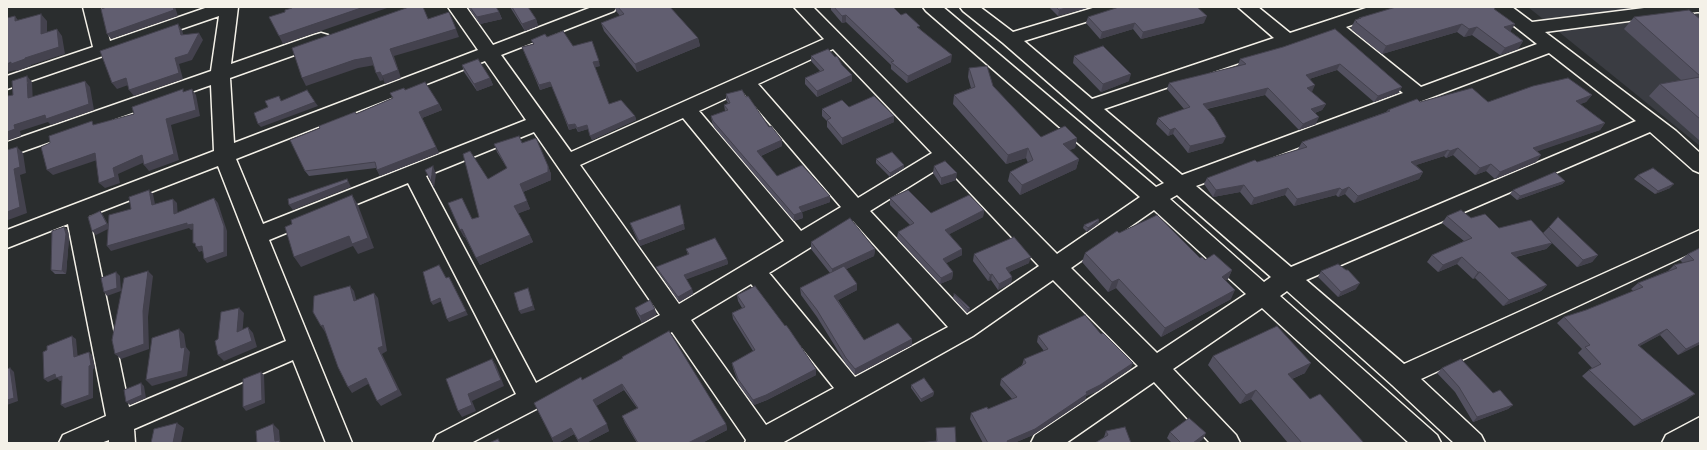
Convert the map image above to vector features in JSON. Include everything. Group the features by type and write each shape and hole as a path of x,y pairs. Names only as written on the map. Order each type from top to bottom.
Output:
{"street":[{"path":"92,7 103,50"},
{"path":"7,83 228,7 220,74 224,155 339,443"},
{"path":"458,7 761,442 965,328 1177,184 1552,45"},
{"path":"7,239 608,7"},
{"path":"803,7 1055,267 1155,367 1227,443"},
{"path":"932,7 1155,198 1428,443"},
{"path":"969,7 1010,39 1288,278 1401,377 1472,443"},
{"path":"1010,39 1115,7"},
{"path":"1247,7 1287,40"},
{"path":"1088,107 1388,7"},
{"path":"1501,7 1669,136 1700,165"},
{"path":"1529,28 1697,7"},
{"path":"1333,25 1418,95"},
{"path":"7,150 336,34"},
{"path":"566,164 836,41"},
{"path":"745,82 855,209 965,328"},
{"path":"686,109 798,243"},
{"path":"256,236 538,123"},
{"path":"1044,443 1288,278 1651,123"},
{"path":"446,443 531,399 675,318 947,154"},
{"path":"413,172 531,399"},
{"path":"77,212 121,433"},
{"path":"1401,377 1700,239"},
{"path":"754,271 851,391"},
{"path":"72,443 121,433 300,346"},
{"path":"1675,443 1700,429"}],"shaded area":[{"path":"1528,7 1700,7 1700,146"}],"building":[{"path":"107,7 173,7 174,10 107,34 101,9"},
{"path":"291,7 364,7 279,36 269,17 285,12 285,10 292,8"},
{"path":"409,7 423,7 428,19 449,12 456,29 390,49 398,70 382,76 380,72 376,73 371,57 354,60 302,78 292,48"},
{"path":"470,7 496,7 499,12 477,17"},
{"path":"512,7 528,7 536,19 522,24"},
{"path":"618,7 670,7 698,38 635,64 601,23 624,14"},
{"path":"834,7 893,7 901,15 906,13 920,26 917,27 952,55 908,76 891,62 894,61 846,15 842,16"},
{"path":"1056,7 1069,7 1059,10"},
{"path":"1119,7 1197,7 1207,16 1143,32 1135,23 1102,32 1088,17"},
{"path":"1396,7 1493,7 1515,24 1504,27 1523,41 1505,48 1477,27 1469,29 1462,24 1386,46 1355,20"},
{"path":"1689,10 1700,19 1700,76 1634,17"},
{"path":"41,14 41,34 57,29 59,47 11,64 11,62 7,64 7,18 15,16 15,21"},
{"path":"178,24 181,35 199,33 188,54 175,58 179,73 129,90 126,78 112,83 100,51"},
{"path":"1335,29 1402,87 1378,96 1340,64 1306,75 1315,85 1307,88 1326,104 1311,109 1319,117 1303,124 1268,88 1203,104 1214,117 1226,137 1190,146 1175,128 1170,130 1158,118 1190,107 1169,83 1246,64 1240,59 1283,47"},
{"path":"563,31 573,46 592,41 599,61 593,62 609,104 621,100 635,116 590,136 587,125 577,128 575,124 568,125 550,82 539,85 522,47 534,44 531,40 545,34 547,37"},
{"path":"1103,46 1131,74 1103,84 1074,56"},
{"path":"828,49 835,57 837,56 842,65 852,75 817,91 805,78 824,70 811,56"},
{"path":"478,59 490,78 474,84 462,65"},
{"path":"987,66 993,86 1041,137 1065,126 1077,138 1063,144 1079,159 1022,185 1010,172 1033,160 1028,148 1008,155 954,95 975,87 969,68"},
{"path":"27,76 28,98 85,81 89,104 46,119 45,115 14,125 15,129 7,132 7,96 13,95 12,81"},
{"path":"1700,77 1700,119 1660,84"},
{"path":"1568,78 1592,95 1576,101 1605,123 1533,148 1541,155 1500,172 1491,164 1480,168 1458,148 1411,162 1423,172 1358,196 1349,187 1342,190 1340,188 1297,199 1288,188 1254,198 1244,185 1216,190 1207,178 1255,160 1257,162 1307,147 1302,142 1390,111 1388,110 1417,99 1420,102 1472,88 1488,102 1533,86"},
{"path":"425,82 439,104 419,112 436,147 377,170 375,162 305,171 290,140 320,128 319,126 355,112 356,114 393,98 390,93 404,88 405,90"},
{"path":"183,89 183,92 192,89 196,110 166,119 174,154 144,165 142,155 113,168 115,177 99,183 95,153 47,170 41,147 50,143 49,136 92,121 93,125 134,114 132,107"},
{"path":"307,90 315,102 258,124 254,113 268,107 265,101 279,96 281,101"},
{"path":"742,90 746,97 748,96 769,127 771,126 782,140 757,151 777,176 802,165 830,196 799,207 802,212 794,215 713,121 711,116 728,110 724,105 730,103 726,94"},
{"path":"874,96 894,116 842,138 827,120 831,118 822,109 842,100 849,107"},
{"path":"519,136 522,143 536,138 548,166 548,172 520,184 527,201 514,206 530,235 476,258 462,229 460,230 448,203 462,198 472,219 479,217 463,154 470,151 488,179 507,168 494,144"},
{"path":"17,147 20,167 14,169 20,207 7,212 7,150"},
{"path":"892,152 904,165 890,173 876,159"},
{"path":"945,161 957,173 941,178 934,166"},
{"path":"433,166 431,181 425,170"},
{"path":"1653,168 1674,184 1658,191 1638,175"},
{"path":"1555,172 1565,181 1520,196 1513,190"},
{"path":"347,179 348,182 289,205 288,199"},
{"path":"149,190 152,205 173,199 174,214 214,198 224,226 224,252 204,259 202,246 196,247 195,243 193,243 193,224 187,225 187,223 107,246 109,215 131,209 129,197"},
{"path":"908,190 931,213 969,195 984,210 945,230 962,249 943,259 953,272 941,278 898,232 914,223 890,198"},
{"path":"352,195 368,238 352,244 349,236 294,257 285,227 292,224 291,220"},
{"path":"680,205 684,224 639,241 630,223"},
{"path":"1461,210 1471,218 1485,214 1499,228 1531,220 1552,243 1511,253 1547,285 1509,300 1462,257 1443,265 1432,255 1472,238 1447,216"},
{"path":"100,211 107,224 92,231 88,217"},
{"path":"1157,215 1200,258 1202,257 1205,260 1214,254 1232,270 1222,277 1235,290 1165,328 1119,279 1112,282 1085,253 1117,231 1119,233"},
{"path":"1558,217 1598,255 1583,260 1549,227"},
{"path":"850,218 875,249 832,269 811,242"},
{"path":"1098,219 1099,220 1088,228 1084,225"},
{"path":"64,227 66,234 62,271 51,270 52,231"},
{"path":"1014,237 1031,257 1006,268 1012,277 999,284 974,254"},
{"path":"715,238 727,259 684,275 692,289 678,297 656,267 689,254 686,249"},
{"path":"1700,248 1700,342 1686,349 1667,329 1638,345 1695,394 1642,420 1589,370 1601,364 1585,347 1590,345 1564,317 1586,310 1643,287 1638,283 1677,268 1674,265 1694,260 1688,254"},
{"path":"1338,264 1348,270 1360,283 1341,292 1321,271"},
{"path":"439,265 446,278 449,277 466,311 447,319 440,298 431,302 423,272"},
{"path":"844,266 857,284 834,296 864,340 898,323 912,339 855,369 846,358 817,310 800,288"},
{"path":"148,271 143,311 144,344 115,354 112,340 124,278"},
{"path":"116,272 117,288 104,292 101,278"},
{"path":"350,286 354,301 374,293 383,346 378,348 398,390 377,401 366,378 348,387 338,367 323,325 321,326 313,312 314,296"},
{"path":"755,286 785,326 786,325 789,329 816,369 766,395 753,400 738,379 732,363 755,350 732,313 745,307 737,295"},
{"path":"528,288 533,306 519,311 514,293"},
{"path":"955,294 970,308 968,309"},
{"path":"650,300 655,309 640,316 635,308"},
{"path":"239,308 237,332 248,327 252,341 218,355 215,341 218,339 221,312"},
{"path":"1085,315 1101,334 1103,333 1133,363 1100,385 1086,392 1087,394 1035,429 1007,441 1008,443 988,443 971,413 987,407 988,409 1017,397 1001,379 1026,363 1024,359 1048,349 1038,336"},
{"path":"1277,326 1311,363 1288,374 1310,399 1320,394 1364,443 1302,443 1256,390 1246,395 1213,356"},
{"path":"179,329 181,348 185,347 182,371 146,380 152,338"},
{"path":"669,331 726,424 688,443 638,443 622,416 638,408 622,384 593,400 607,424 578,440 571,428 552,438 534,403 581,377 582,380"},
{"path":"72,336 74,357 89,352 91,365 89,366 89,395 61,405 62,376 56,378 55,374 44,379 43,352 47,350 47,346"},
{"path":"492,359 501,380 468,394 472,405 458,411 446,379"},
{"path":"1461,359 1493,393 1500,390 1513,405 1477,417 1459,387 1442,368"},
{"path":"10,368 14,398 7,400 7,369"},
{"path":"261,372 262,400 243,407 243,379"},
{"path":"924,378 934,392 921,399 911,385"},
{"path":"141,383 142,395 126,402 124,390"},
{"path":"1189,418 1206,433 1193,443 1181,443 1170,432"},
{"path":"177,423 173,443 151,443 154,429"},
{"path":"273,424 275,441 279,440 280,443 257,443 256,431"},
{"path":"955,427 956,443 919,443 937,441 936,428"},
{"path":"1125,427 1131,443 1095,443 1108,435 1106,431"},
{"path":"498,439 500,443 489,443"}]}
